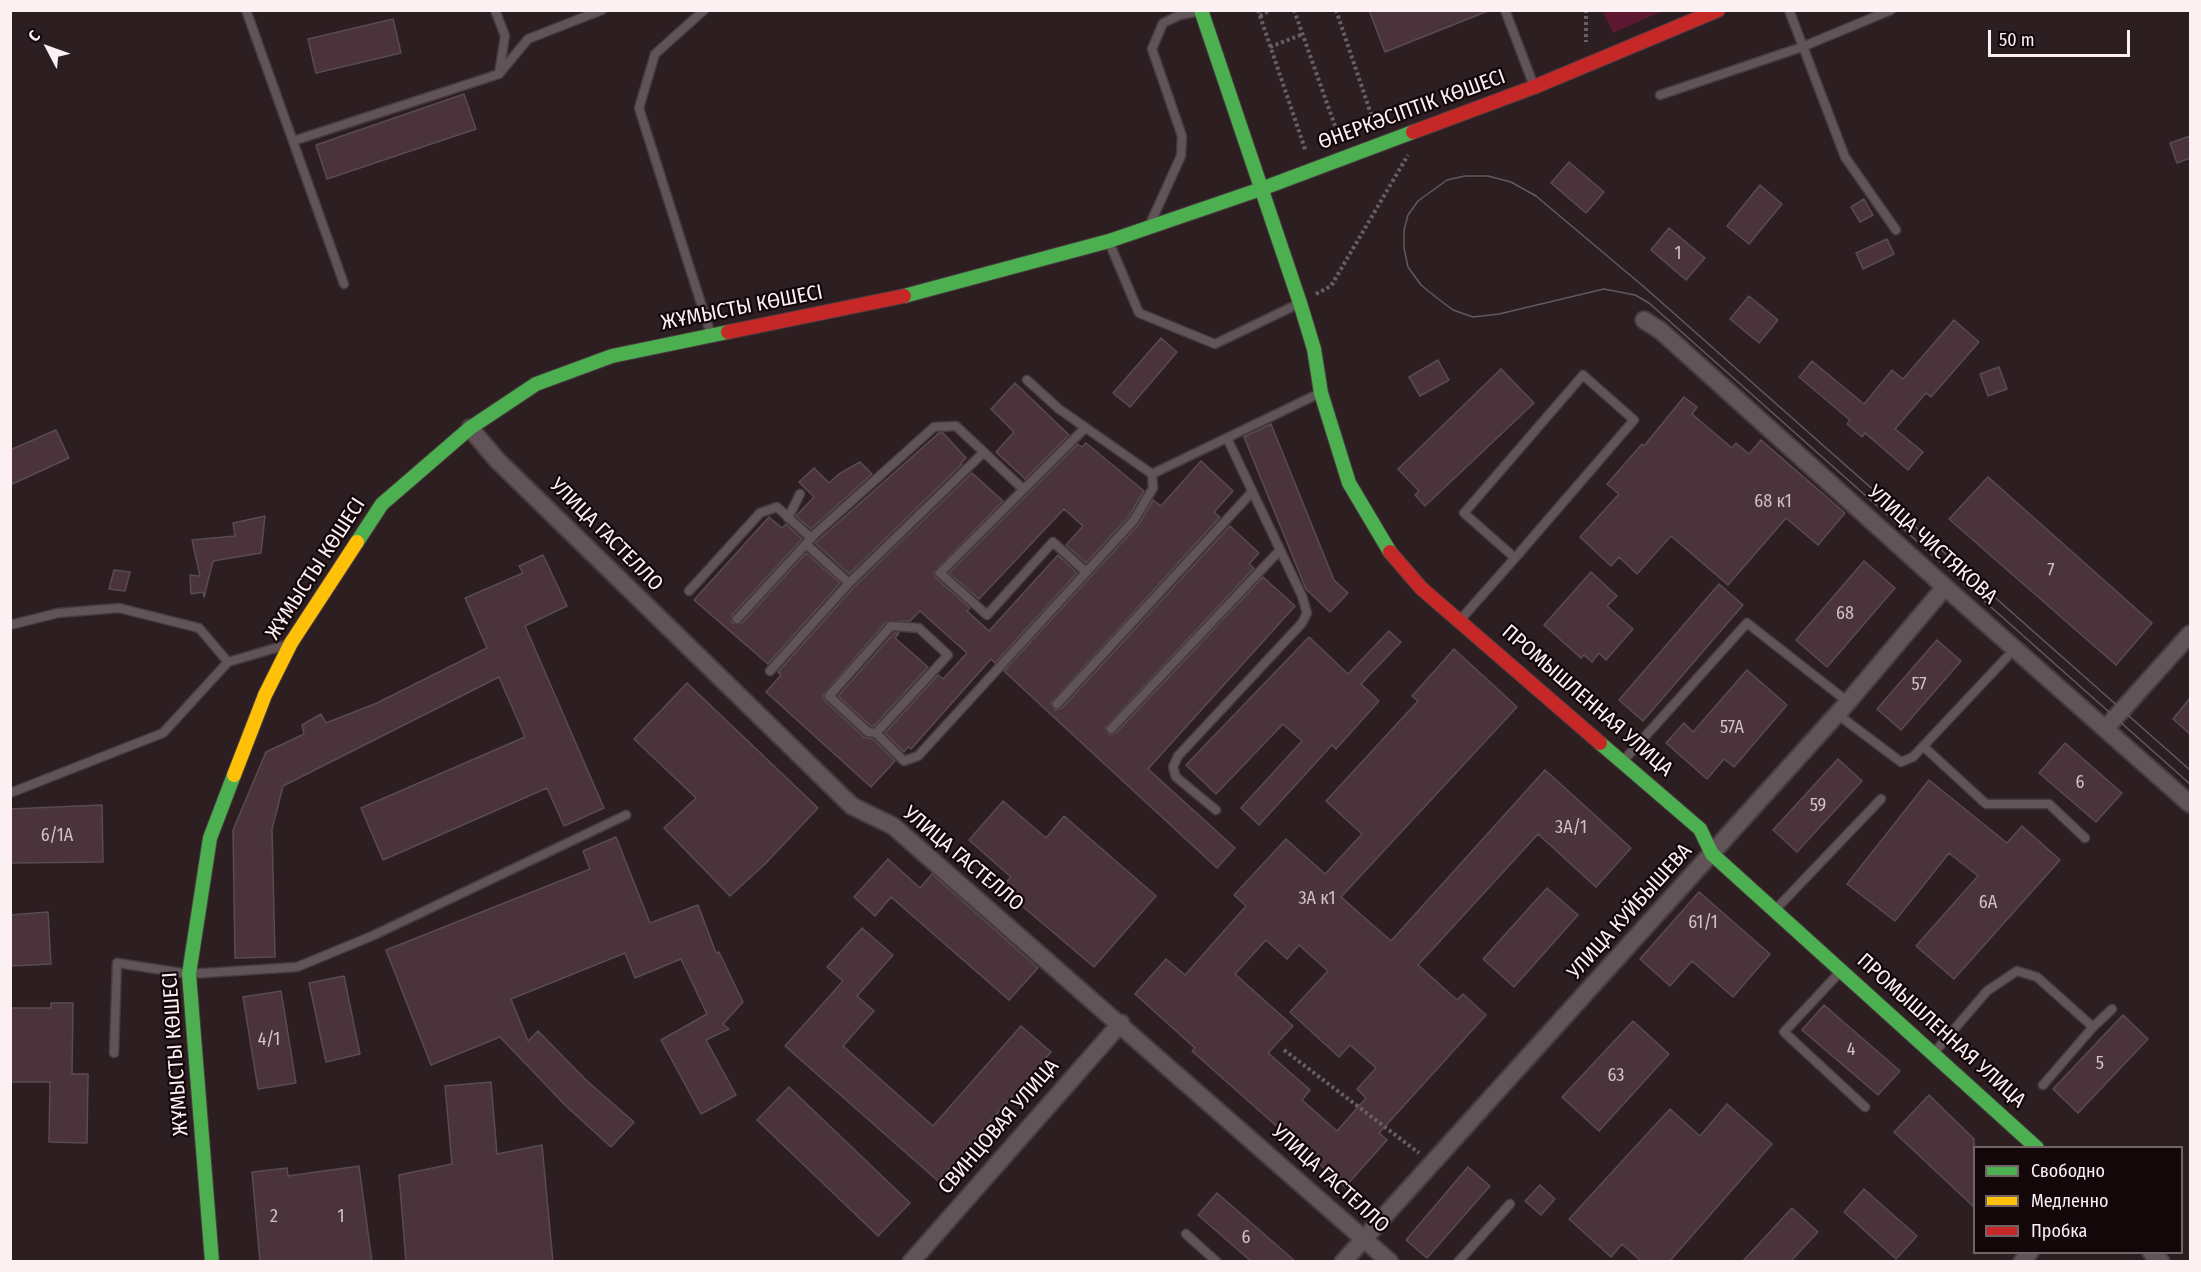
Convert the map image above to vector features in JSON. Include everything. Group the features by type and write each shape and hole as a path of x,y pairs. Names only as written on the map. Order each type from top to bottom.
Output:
{"main road":[{"name":"ӨНЕРКӘСІПТІК КӨШЕСІ","path":"1261,189 1534,87 1718,10"},
{"name":"ПРОМЫШЛЕННАЯ УЛИЦА","path":"1201,11 1300,303 1314,349 1321,393 1349,483 1385,547 1421,588 1700,829 1712,854 1773,912 2035,1146"},
{"name":"ЖҰМЫСТЫ КӨШЕСІ","path":"212,1262 189,974 210,838 266,695 291,644 382,504 470,428 536,384 612,356 902,297 1109,242 1261,189"}],"street":[{"name":"УЛИЦА ЧИСТЯКОВА","path":"1644,320 1670,339 2190,804"},
{"name":"УЛИЦА ГАСТЕЛЛО","path":"470,428 513,476 852,806 893,826 1390,1262"},
{"name":"УЛИЦА КУЙБЫШЕВА","path":"1343,1262 1434,1164 1843,708 1945,587"},
{"path":"2106,728 2190,634"},
{"name":"СВИНЦОВАЯ УЛИЦА","path":"911,1262 1120,1023"}],"lane":[{"path":"246,10 344,284"},
{"path":"495,10 505,36 499,74"},
{"path":"292,141 499,74 528,39 602,10"},
{"path":"704,10 655,54 639,108 711,336"},
{"path":"1505,10 1534,87"},
{"path":"1788,10 1845,157 1896,230"},
{"path":"1660,95 1803,47 1891,10"},
{"path":"1148,228 1181,156 1182,136 1152,49 1163,23 1180,15 1201,11"},
{"path":"1109,242 1138,313 1215,344 1300,303"},
{"path":"1460,620 1515,558 1634,420 1583,375 1464,513 1515,558"},
{"path":"1027,380 1059,409 1152,474"},
{"path":"1152,474 1321,393"},
{"path":"737,619 808,541 933,427 956,426 1023,489"},
{"path":"1085,428 940,573 987,615 1053,542 1086,572"},
{"path":"1216,810 1176,777 1173,767 1178,756 1302,623 1307,614 1280,550 1227,438"},
{"path":"770,671 849,583 984,452"},
{"path":"876,734 948,656 919,628 891,626 829,696 868,732 876,734 904,761 918,756 1134,520 1153,488 1152,474"},
{"path":"1057,704 1252,492"},
{"path":"788,518 800,494"},
{"path":"689,591 760,513 777,507 849,583"},
{"path":"1111,729 1280,550"},
{"path":"10,626 58,613 119,608 199,628 228,662"},
{"path":"1623,761 1747,623 1900,762 1913,757 2007,657"},
{"path":"10,793 163,732 228,662 291,644"},
{"path":"1923,746 1986,804 2049,804 2085,838"},
{"path":"1773,912 1881,800"},
{"path":"114,1053 117,963 189,974 297,967 372,936 626,815"},
{"path":"1933,1054 1987,991 2017,971 2037,977 2093,1027"},
{"path":"1841,972 1784,1032 1865,1107"},
{"path":"2043,1084 2112,1009"},
{"path":"1458,1262 1510,1204"},
{"path":"1186,1234 1217,1262"}],"path":[{"path":"1270,10 1259,13 1312,170"},
{"path":"1294,10 1346,157"},
{"path":"1335,10 1381,144"},
{"path":"1577,68 1588,39 1586,10"},
{"path":"1270,47 1303,34"},
{"path":"1300,303 1331,286 1425,127"},
{"path":"1284,1050 1434,1164"}],"shaded area":[{"path":"1602,10 1663,10 1663,11 1613,33"}],"building":[{"path":"1369,10 1488,10 1488,11 1385,52"},
{"path":"393,19 401,53 316,73 308,39"},
{"path":"464,94 476,129 327,179 316,145"},
{"path":"2190,136 2190,158 2177,163 2170,143"},
{"path":"1569,162 1604,192 1586,213 1551,183"},
{"path":"1760,185 1782,204 1749,244 1727,226"},
{"path":"1864,199 1873,215 1860,222 1851,207"},
{"path":"1669,228 1705,258 1686,280 1651,250"},
{"path":"1887,239 1894,254 1863,269 1856,253"},
{"path":"1749,296 1778,320 1759,343 1730,319"},
{"path":"1954,320 1979,342 1931,397 1926,393 1895,429 1923,452 1908,470 1865,433 1862,437 1847,424 1850,420 1799,377 1812,361 1864,404 1892,370 1903,379"},
{"path":"1161,338 1177,352 1130,407 1113,393"},
{"path":"1438,360 1449,380 1420,396 1409,377"},
{"path":"1999,367 2007,389 1988,396 1980,374"},
{"path":"1501,369 1534,403 1425,506 1415,495 1419,491 1398,469"},
{"path":"1015,383 1069,435 1025,479 996,452 1014,432 991,409"},
{"path":"1684,397 1697,407 1692,414 1732,448 1736,443 1749,454 1761,440 1845,513 1818,545 1786,518 1728,585 1671,536 1637,574 1619,557 1611,566 1580,537 1619,494 1607,484 1642,444 1644,446"},
{"path":"1271,424 1334,580 1348,593 1330,612 1306,589 1244,437"},
{"path":"56,430 69,458 10,485 10,450"},
{"path":"939,433 943,433 966,458 849,574 815,543"},
{"path":"1086,443 1144,491 1129,516 1086,563 1066,545 1083,526 1064,509 979,599 949,573 1078,444 1082,447"},
{"path":"1201,461 1233,491 1214,512 1220,517 1051,703 1055,710 1062,708 1230,526 1259,553 1249,564 1254,568 1105,728 1109,735 1116,733 1263,577 1295,606 1148,769 1235,848 1217,868 1004,671 1139,524 1153,500 1161,506"},
{"path":"860,462 872,474 811,529 796,516 814,497 799,482 814,468 829,483 839,474"},
{"path":"972,473 1003,501 934,572 936,578 970,608 967,611 989,631 1058,555 1077,573 995,663 991,659 911,749 908,747 904,752 885,733 938,675 943,679 967,653 920,611 910,621 886,622 823,695 825,701 864,737 873,739 895,761 871,787 766,692 781,675 778,672 854,587"},
{"path":"1988,477 2152,623 2116,665 1949,519"},
{"path":"265,516 261,553 213,561 204,597 203,592 191,594 190,575 200,576 192,540 235,536 233,523"},
{"path":"769,517 782,528 786,524 802,539 732,615 732,623 742,623 806,553 840,583 768,664 694,600"},
{"path":"543,555 567,606 525,626 604,808 564,826 547,788 383,860 361,808 525,737 499,677 283,786 272,829 275,957 235,958 233,830 266,752 304,734 302,725 321,714 326,723 377,703 487,648 465,598 523,573 519,566"},
{"path":"1864,561 1895,588 1827,667 1796,640"},
{"path":"114,570 130,572 125,591 109,589"},
{"path":"1591,572 1617,596 1607,606 1633,629 1606,660 1599,653 1592,662 1584,655 1581,658 1544,625"},
{"path":"1719,584 1743,605 1643,721 1619,700"},
{"path":"1389,631 1401,642 1361,684 1379,701 1336,749 1332,745 1259,825 1241,808 1302,741 1283,724 1216,794 1186,765 1309,637 1348,674"},
{"path":"894,633 899,633 895,638 928,667 874,726 871,726 838,696"},
{"path":"1937,640 1961,661 1901,730 1877,709"},
{"path":"1454,649 1517,707 1341,897 1391,941 1545,770 1631,848 1596,887 1538,834 1418,965 1457,1000 1463,994 1486,1015 1379,1133 1387,1140 1345,1187 1192,1051 1195,1048 1135,994 1166,959 1185,975 1246,906 1234,895 1286,839 1325,874 1362,834 1326,801 1418,701 1412,696","holes":["1266,940 1287,959 1299,945 1328,971 1290,1012 1339,1057 1350,1045 1376,1068 1357,1089 1366,1098 1337,1131 1302,1100 1310,1090 1268,1053 1293,1026 1235,974"]},
{"path":"1747,670 1787,705 1734,767 1724,759 1707,779 1666,743 1684,723 1693,732"},
{"path":"687,683 818,808 765,864 730,896 664,828 696,798 634,739"},
{"path":"2190,698 2190,734 2173,719"},
{"path":"2065,743 2122,793 2096,822 2039,773"},
{"path":"1838,759 1862,781 1797,852 1773,830"},
{"path":"1929,780 2007,843 2022,826 2060,860 1954,979 1916,946 1978,876 1949,853 1895,921 1847,884"},
{"path":"1003,801 1046,838 1064,816 1156,896 1094,967 1001,888 1011,877 969,840"},
{"path":"102,805 103,862 10,863 10,809"},
{"path":"616,837 650,923 698,905 716,953 719,952 743,1002 723,1024 729,1029 706,1040 736,1095 701,1114 661,1040 707,1014 681,959 635,978 625,953 511,999 528,1041 538,1031 587,1081 634,1122 611,1147 566,1106 500,1037 431,1065 386,950 590,869 583,851"},
{"path":"888,859 920,888 932,874 1038,968 1009,1000 891,897 875,916 854,897"},
{"path":"1547,888 1578,915 1514,987 1483,959"},
{"path":"1699,892 1770,954 1733,997 1692,961 1670,986 1640,959"},
{"path":"48,912 51,964 10,966 10,915"},
{"path":"862,928 893,955 857,996 874,1011 843,1046 933,1126 1021,1026 1051,1052 938,1181 785,1046 843,981 827,967"},
{"path":"344,976 360,1054 326,1062 309,983"},
{"path":"281,991 296,1083 258,1089 243,997"},
{"path":"51,1003 73,1003 72,1074 88,1074 87,1143 49,1142 50,1082 10,1082 10,1008 51,1008"},
{"path":"1824,1005 1900,1071 1878,1095 1802,1030"},
{"path":"2123,1015 2148,1039 2078,1113 2053,1089"},
{"path":"1633,1021 1669,1054 1599,1131 1562,1097"},
{"path":"491,1082 497,1154 542,1145 553,1262 406,1262 399,1175 452,1164 445,1086"},
{"path":"789,1087 910,1203 878,1236 757,1120"},
{"path":"1929,1095 1974,1139 1973,1206 1894,1132"},
{"path":"1727,1104 1772,1144 1669,1262 1642,1262 1622,1244 1611,1257 1569,1219 1670,1109 1700,1136"},
{"path":"359,1166 372,1262 260,1262 252,1172 287,1168 288,1176"},
{"path":"1468,1167 1490,1186 1427,1258 1406,1240"},
{"path":"1540,1185 1555,1199 1541,1215 1525,1201"},
{"path":"1864,1189 1917,1236 1896,1259 1844,1212"},
{"path":"1217,1193 1296,1262 1252,1262 1198,1215"},
{"path":"1792,1208 1818,1232 1790,1262 1742,1262"}],"tram line":[{"path":"2190,770 1643,286 1536,196 1511,182 1488,176 1465,176 1447,180 1418,201 1408,215 1404,230 1404,248 1408,267 1421,285 1437,298 1453,310 1473,317 1499,314 1604,289 1635,295 1649,303 2190,784"}],"traffic: fast":[{"path":"1201,10 1300,303 1314,349 1321,393 1349,483 1390,552"},
{"path":"904,296 1109,241 1261,189 1413,132"},
{"path":"357,542 382,504 470,428 536,384 612,356 728,332"},
{"path":"1600,743 1700,829 1712,854 2035,1146"},
{"path":"212,1262 189,974 210,838 234,775"}],"traffic: slow":[{"path":"234,775 265,695 291,643 357,542"}],"traffic: jam":[{"path":"1413,132 1534,87 1718,10"},
{"path":"728,332 904,296"},
{"path":"1390,552 1421,588 1600,743"}]}
